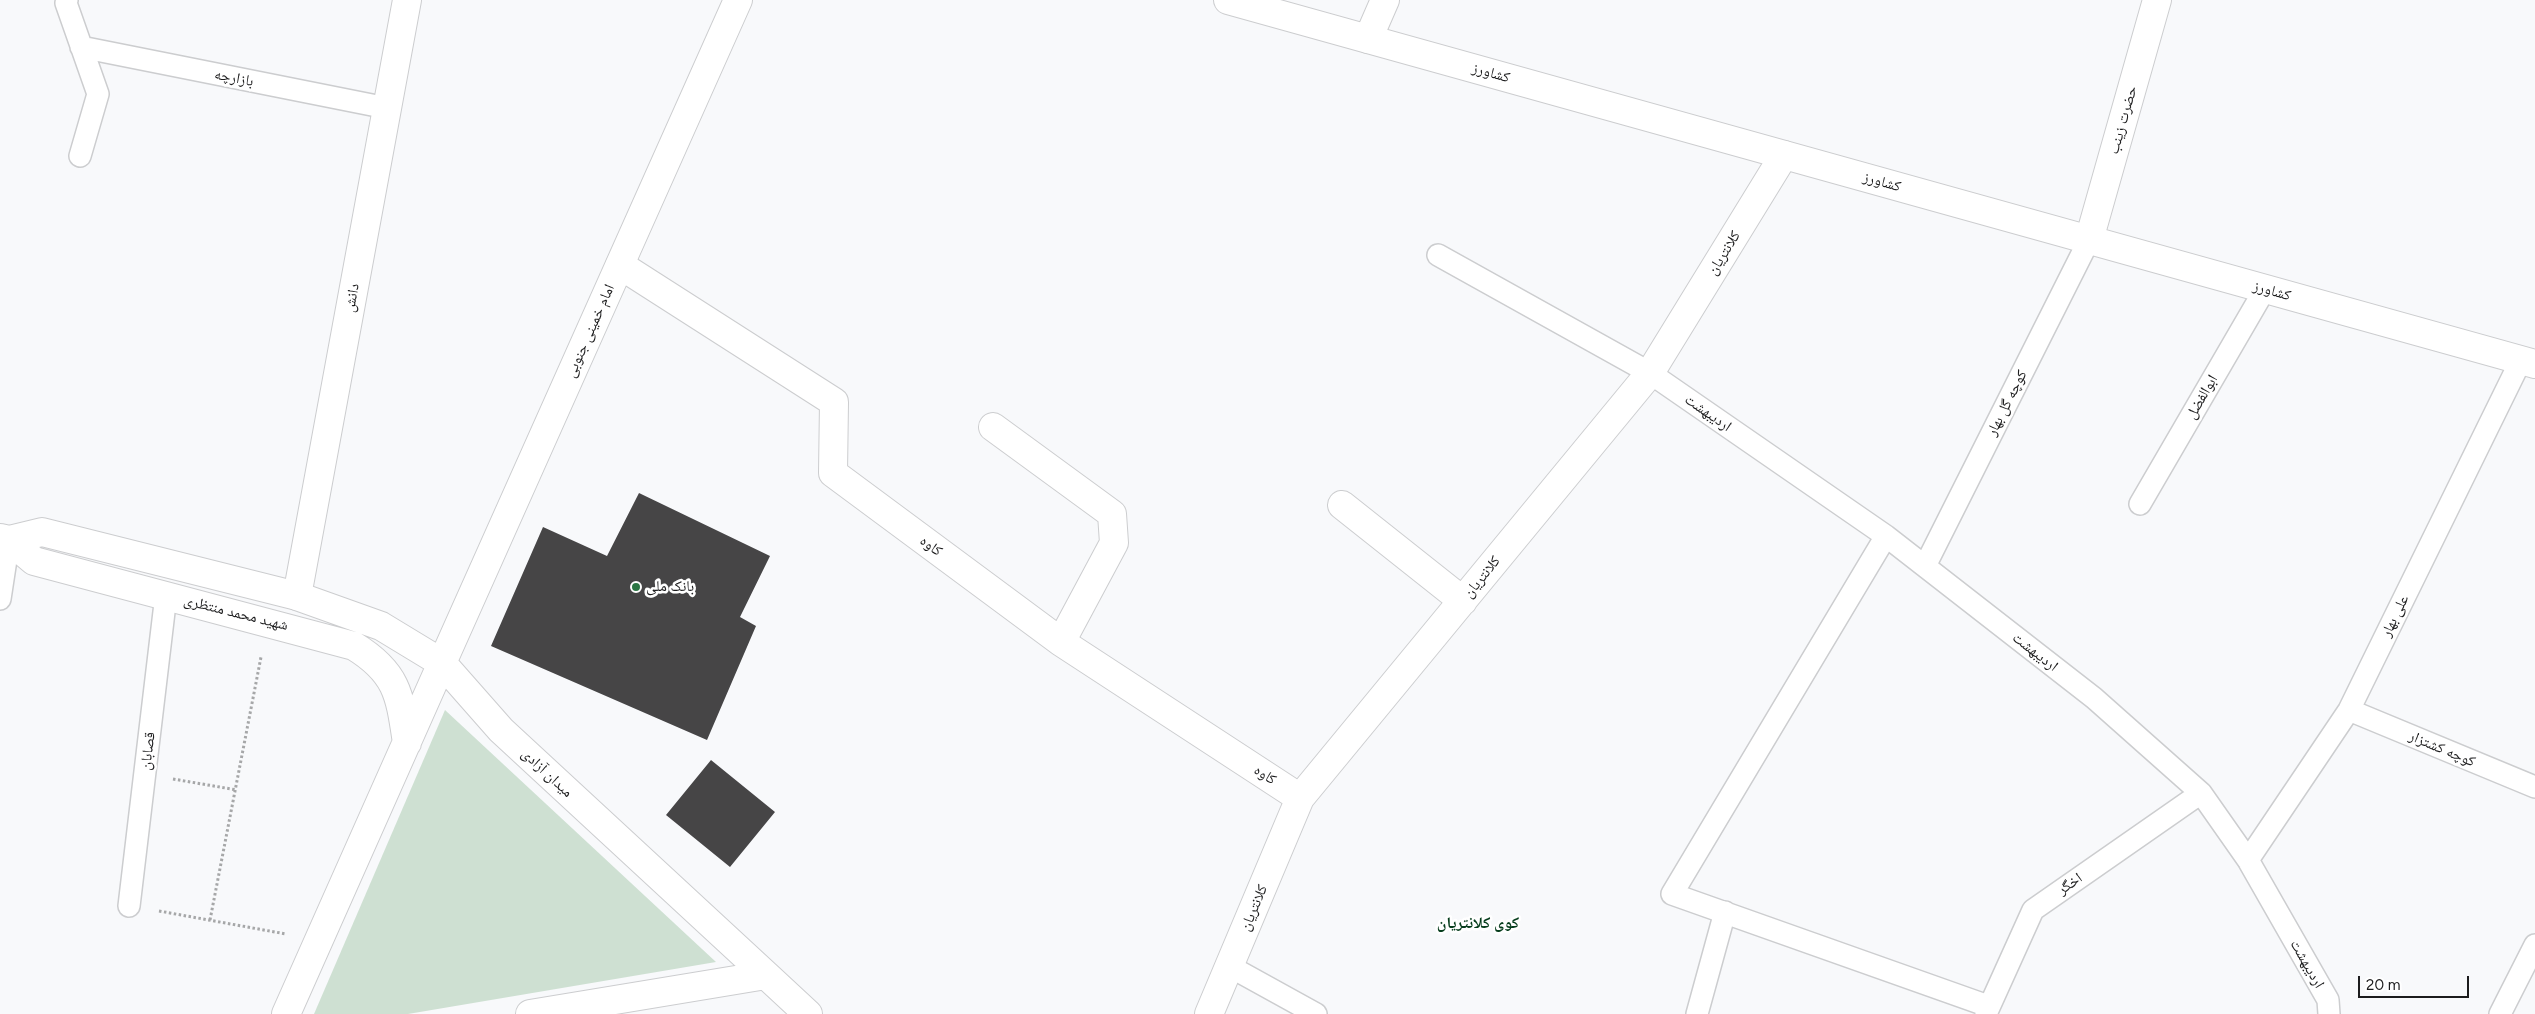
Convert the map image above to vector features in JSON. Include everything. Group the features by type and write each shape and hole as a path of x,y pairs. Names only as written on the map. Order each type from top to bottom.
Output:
{"street":[{"name":"امام خمینی جنوبی","path":"442,663 738,0"},
{"name":"کشاورز","path":"1228,0 2528,362"},
{"path":"1368,39 1385,0"},
{"name":"حضرت زینب","path":"2089,240 2157,0"},
{"name":"دانش","path":"297,596 387,108 401,1"},
{"name":"کلانتریان","path":"1209,1014 1300,798 1650,373 1784,155"},
{"name":"کاوه","path":"620,265 834,402 833,473 1061,642 1300,798"},
{"path":"993,427 1112,514 1114,543 1061,642"},
{"path":"1342,505 1463,601"},
{"path":"5,539 42,532 297,596 381,626 442,663 286,1014"},
{"name":"شهید محمد منتظری","path":"5,539 34,562 166,595 354,646 375,659 390,677 401,702 407,744"},
{"name":"میدان آزادی","path":"442,663 501,730 766,975"},
{"path":"530,1014 766,975 808,1014"}],"lane":[{"path":"67,0 66,4 98,94 80,156"},
{"name":"بازارچه","path":"81,47 387,108"},
{"name":"کوچه گل بهار","path":"1925,566 2089,240"},
{"name":"اردیبهشت","path":"1438,255 1650,373 1886,536 2094,698 2201,793 2248,860 2328,1000 2329,1014"},
{"name":"ابوالفضل","path":"2140,504 2264,289"},
{"name":"علی بهار","path":"2248,860 2349,710 2528,362"},
{"path":"1886,536 1672,894 1987,1010"},
{"path":"0,599 5,539"},
{"name":"قصابان","path":"129,906 166,595"},
{"name":"کوچه کشتزار","path":"2349,710 2535,788"},
{"name":"اخگر","path":"1987,1010 2033,910 2201,793"},
{"path":"1696,1014 1725,912"},
{"path":"2500,1014 2535,945"},
{"path":"1229,966 1316,1014"}],"path":[{"path":"210,920 237,790 268,622"},
{"path":"145,774 237,790"},
{"path":"129,906 319,941"}],"green space":[{"path":"445,710 716,962 408,1014 314,1014"}],"building":[{"name":"بانک ملی","path":"639,493 770,556 740,617 756,626 707,740 491,646 543,527 607,556"},
{"path":"711,760 775,812 730,867 666,815"}],"place":[{"name":"بانک ملی","path":"636,587"}],"district":[{"name":"کوی کلانتریان","path":"1478,923"}]}
